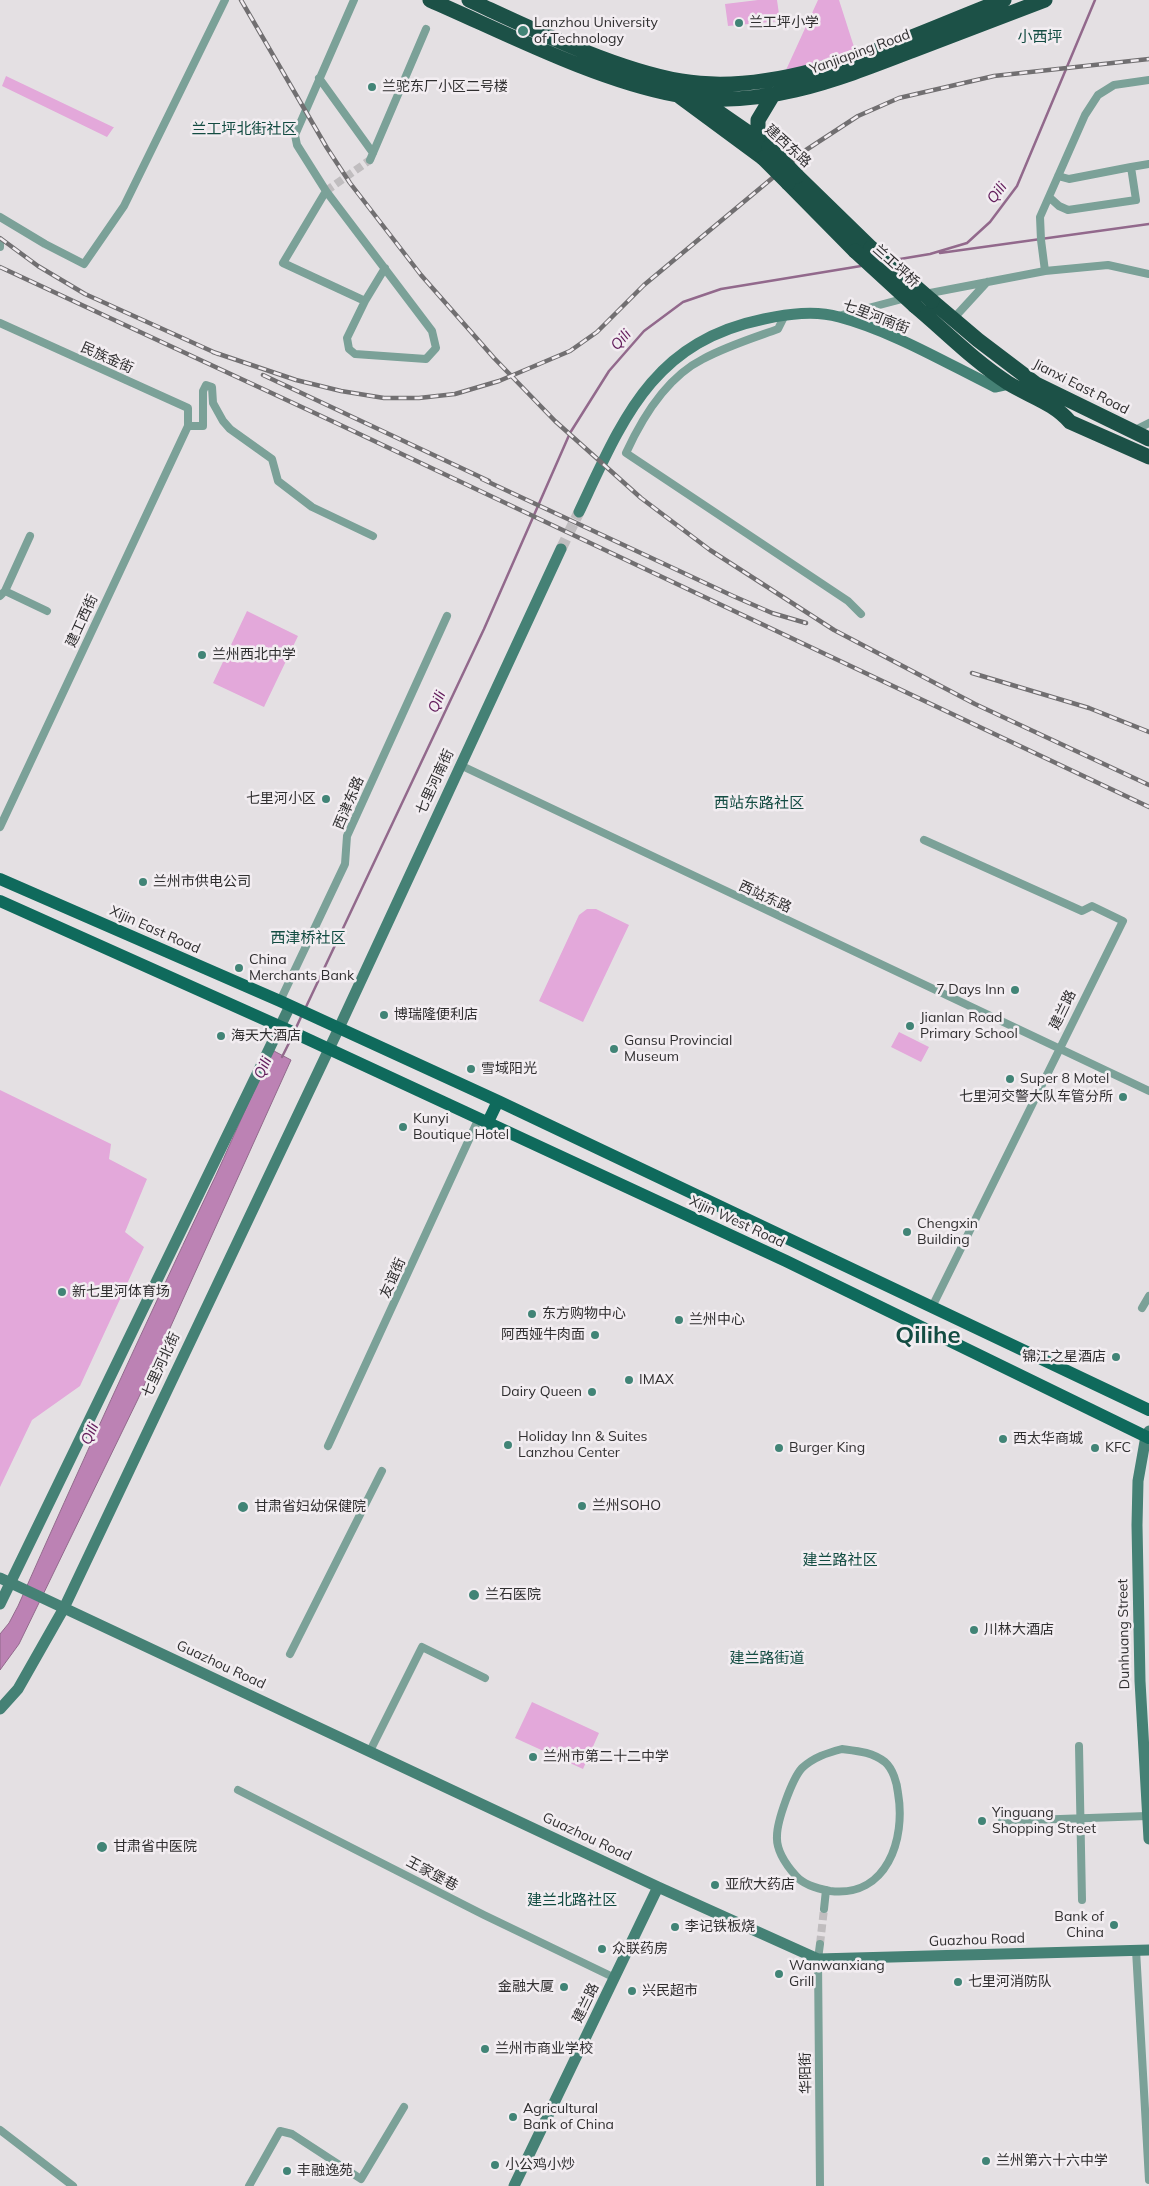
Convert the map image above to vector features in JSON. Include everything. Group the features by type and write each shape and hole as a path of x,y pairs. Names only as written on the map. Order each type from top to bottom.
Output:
{"highway":[{"path":"430,0 565,59 630,83 677,96 740,98 772,88"},
{"path":"469,0 571,45 634,69 672,79"},
{"name":"Yanjiaping Road","path":"772,88 1004,0"},
{"name":"Yanjiaping Road","path":"672,79 772,88 818,86 1045,0"},
{"name":"建西东路","path":"672,79 734,123 763,148 793,179 855,251"},
{"path":"763,148 758,120 772,88"},
{"name":"建西东路","path":"677,96 737,139 763,148"},
{"path":"737,139 734,123 740,98"},
{"name":"建西东路","path":"793,179 872,248"},
{"name":"兰工坪桥","path":"872,248 932,300"},
{"name":"兰工坪桥","path":"855,251 976,360 1009,384"},
{"name":"Jianxi East Road","path":"932,300 984,346 1036,384 1149,439"},
{"path":"1009,384 1061,411 1070,422 1149,457"}],"main road":[{"name":"Xijin East Road","path":"0,879 322,1020"},
{"path":"0,901 284,1028"},
{"name":"Xijin West Road","path":"322,1020 498,1101 1149,1410"},
{"name":"Xijin West Road","path":"284,1028 483,1122 778,1257 1148,1435"},
{"path":"483,1122 498,1101"}],"street":[{"path":"0,217 45,244 84,264 124,206 225,0"},
{"path":"354,0 295,135 297,145 326,191 385,268 432,331 436,348 426,359 355,354 349,349 347,338 385,268"},
{"path":"319,78 372,157 426,29"},
{"path":"1045,267 1040,217 1085,115 1098,95 1114,85 1149,80"},
{"path":"1058,176 1069,180 1149,164"},
{"path":"1049,197 1059,206 1068,210 1136,200 1132,166"},
{"path":"326,191 284,263 366,301"},
{"path":"838,316 882,303 987,282 1045,267 1108,265 1149,274"},
{"path":"954,318 987,282"},
{"name":"七里河南街","path":"579,512 622,424 646,386 690,348 710,337 752,322 785,315 808,313 838,316 894,338 995,387 1009,384"},
{"path":"785,315 778,329 701,359 672,384 655,401 626,454 848,601 861,614"},
{"name":"民族金街","path":"0,323 188,408 188,426"},
{"path":"188,426 203,426 203,391 206,385 212,387 214,403 223,421 230,429 272,459 278,481 312,507 373,536"},
{"path":"1133,431 1149,423"},
{"name":"建工西街","path":"0,827 188,426"},
{"path":"30,536 2,593 47,611"},
{"name":"七里河南街","path":"339,1028 561,549"},
{"name":"西津东路","path":"289,1005 345,864 347,836 447,616"},
{"name":"西站东路","path":"460,765 1149,1092"},
{"name":"建兰路","path":"924,840 1082,911 1092,906 1123,921 932,1307"},
{"path":"0,1604 5,1580 284,1028 289,1005"},
{"name":"七里河北街","path":"0,1709 18,1689 64,1608 339,1028"},
{"name":"友谊街","path":"328,1446 483,1122"},
{"path":"1142,1308 1149,1296"},
{"name":"Dunhuang Street","path":"1148,1435 1138,1481 1137,1525 1140,1680 1149,1838"},
{"path":"290,1654 382,1471"},
{"name":"Guazhou Road","path":"5,1580 658,1887 818,1959 1149,1950"},
{"path":"370,1751 422,1647 484,1678"},
{"path":"1079,1746 1082,1900"},
{"path":"842,1749 866,1752 886,1763 896,1781 901,1807 896,1847 883,1872 864,1886 842,1892 826,1890 818,1890 798,1878 783,1859 777,1836 786,1800 801,1769 820,1755 842,1749"},
{"name":"王家堡巷","path":"238,1790 484,1916 615,1978"},
{"path":"1002,1821 1147,1816"},
{"name":"建兰路","path":"514,2186 658,1887"},
{"path":"824,1909 826,1890"},
{"name":"华阳街","path":"820,1944 818,1959 820,2186"},
{"path":"1136,1950 1149,2180"},
{"path":"249,2186 280,2131 292,2134 361,2180 404,2108"},
{"path":"0,2130 73,2186"}],"shaded area":[{"path":"777,0 780,21 728,26 725,4"},
{"path":"818,0 839,0 855,50 826,63 786,70"},
{"path":"6,76 114,127 107,137 2,86"},
{"path":"247,611 298,636 264,707 213,683"},
{"path":"587,909 596,909 629,925 583,1022 539,1001 579,915"},
{"path":"899,1032 929,1047 921,1062 891,1047"},
{"path":"274,1051 291,1060 138,1399 19,1644 0,1670 0,1634 9,1623 18,1606 135,1348"},
{"name":"新七里河体育场","path":"0,1090 111,1144 109,1159 147,1179 125,1232 144,1247 80,1386 32,1420 0,1487"},
{"path":"532,1702 599,1733 583,1769 515,1738"}],"waterway":[{"name":"Qili","path":"894,260 930,254 967,243 990,222 1017,186 1095,0"},
{"path":"940,253 1149,224"},
{"name":"Qili","path":"305,1009 484,629 570,433 609,371 644,331 683,302 721,289 861,266"},
{"name":"Qili","path":"295,1030 301,1017"},
{"name":"Qili","path":"282,1057 292,1037"}],"tunnel":[{"path":"326,191 370,160"},
{"path":"561,549 579,512"},
{"path":"820,1944 824,1909"}],"railway":[{"path":"241,0 327,148 350,183 421,275 494,358 555,421 641,498 710,550 834,630 975,704 1149,785"},
{"path":"213,352 296,380 341,391 384,398 419,398 455,394 499,381 570,351 597,332 644,285 806,150 858,116 899,98 994,76 1149,59"},
{"path":"0,238 38,266 85,294 218,354"},
{"path":"0,267 334,422 1149,807"},
{"path":"263,375 489,481"},
{"path":"482,479 733,596 772,613 806,623"},
{"path":"972,673 1089,708 1149,732"}],"place":[{"name":"兰工坪小学","path":"739,23"},
{"name":"Lanzhou University of Technology","path":"523,31"},
{"name":"兰驼东厂小区二号楼","path":"372,87"},
{"name":"兰州西北中学","path":"202,655"},
{"name":"七里河小区","path":"326,799"},
{"name":"兰州市供电公司","path":"143,882"},
{"name":"China Merchants Bank","path":"239,968"},
{"name":"7 Days Inn","path":"1015,990"},
{"name":"博瑞隆便利店","path":"384,1015"},
{"name":"Jianlan Road Primary School","path":"910,1026"},
{"name":"海天大酒店","path":"221,1036"},
{"name":"Gansu Provincial Museum","path":"614,1049"},
{"name":"雪域阳光","path":"471,1069"},
{"name":"Super 8 Motel","path":"1010,1079"},
{"name":"七里河交警大队车管分所","path":"1123,1097"},
{"name":"Kunyi Boutique Hotel","path":"403,1127"},
{"name":"Chengxin Building","path":"907,1232"},
{"name":"新七里河体育场","path":"62,1292"},
{"name":"东方购物中心","path":"532,1314"},
{"name":"兰州中心","path":"679,1320"},
{"name":"阿西娅牛肉面","path":"595,1335"},
{"name":"锦江之星酒店","path":"1116,1357"},
{"name":"IMAX","path":"629,1380"},
{"name":"Dairy Queen","path":"592,1392"},
{"name":"西太华商城","path":"1003,1439"},
{"name":"Holiday Inn & Suites Lanzhou Center","path":"508,1445"},
{"name":"Burger King","path":"779,1448"},
{"name":"KFC","path":"1095,1448"},
{"name":"兰州SOHO","path":"582,1506"},
{"name":"甘肃省妇幼保健院","path":"243,1507"},
{"name":"兰石医院","path":"474,1595"},
{"name":"川林大酒店","path":"974,1630"},
{"name":"兰州市第二十二中学","path":"533,1757"},
{"name":"Yinguang Shopping Street","path":"982,1821"},
{"name":"甘肃省中医院","path":"102,1847"},
{"name":"亚欣大药店","path":"715,1885"},
{"name":"Bank of China","path":"1114,1925"},
{"name":"李记铁板烧","path":"675,1927"},
{"name":"众联药房","path":"602,1949"},
{"name":"Wanwanxiang Grill","path":"779,1974"},
{"name":"七里河消防队","path":"958,1982"},
{"name":"金融大厦","path":"564,1987"},
{"name":"兴民超市","path":"632,1991"},
{"name":"兰州市商业学校","path":"485,2049"},
{"name":"Agricultural Bank of China","path":"513,2117"},
{"name":"兰州第六十六中学","path":"986,2161"},
{"name":"小公鸡小炒","path":"495,2165"},
{"name":"丰融逸苑","path":"287,2171"}],"district":[{"name":"小西坪","path":"1040,37"},
{"name":"兰工坪北街社区","path":"244,129"},
{"name":"西站东路社区","path":"759,803"},
{"name":"西津桥社区","path":"308,938"},
{"name":"Qilihe","path":"928,1336"},
{"name":"建兰路社区","path":"840,1560"},
{"name":"建兰路街道","path":"767,1658"},
{"name":"建兰北路社区","path":"572,1900"}]}
